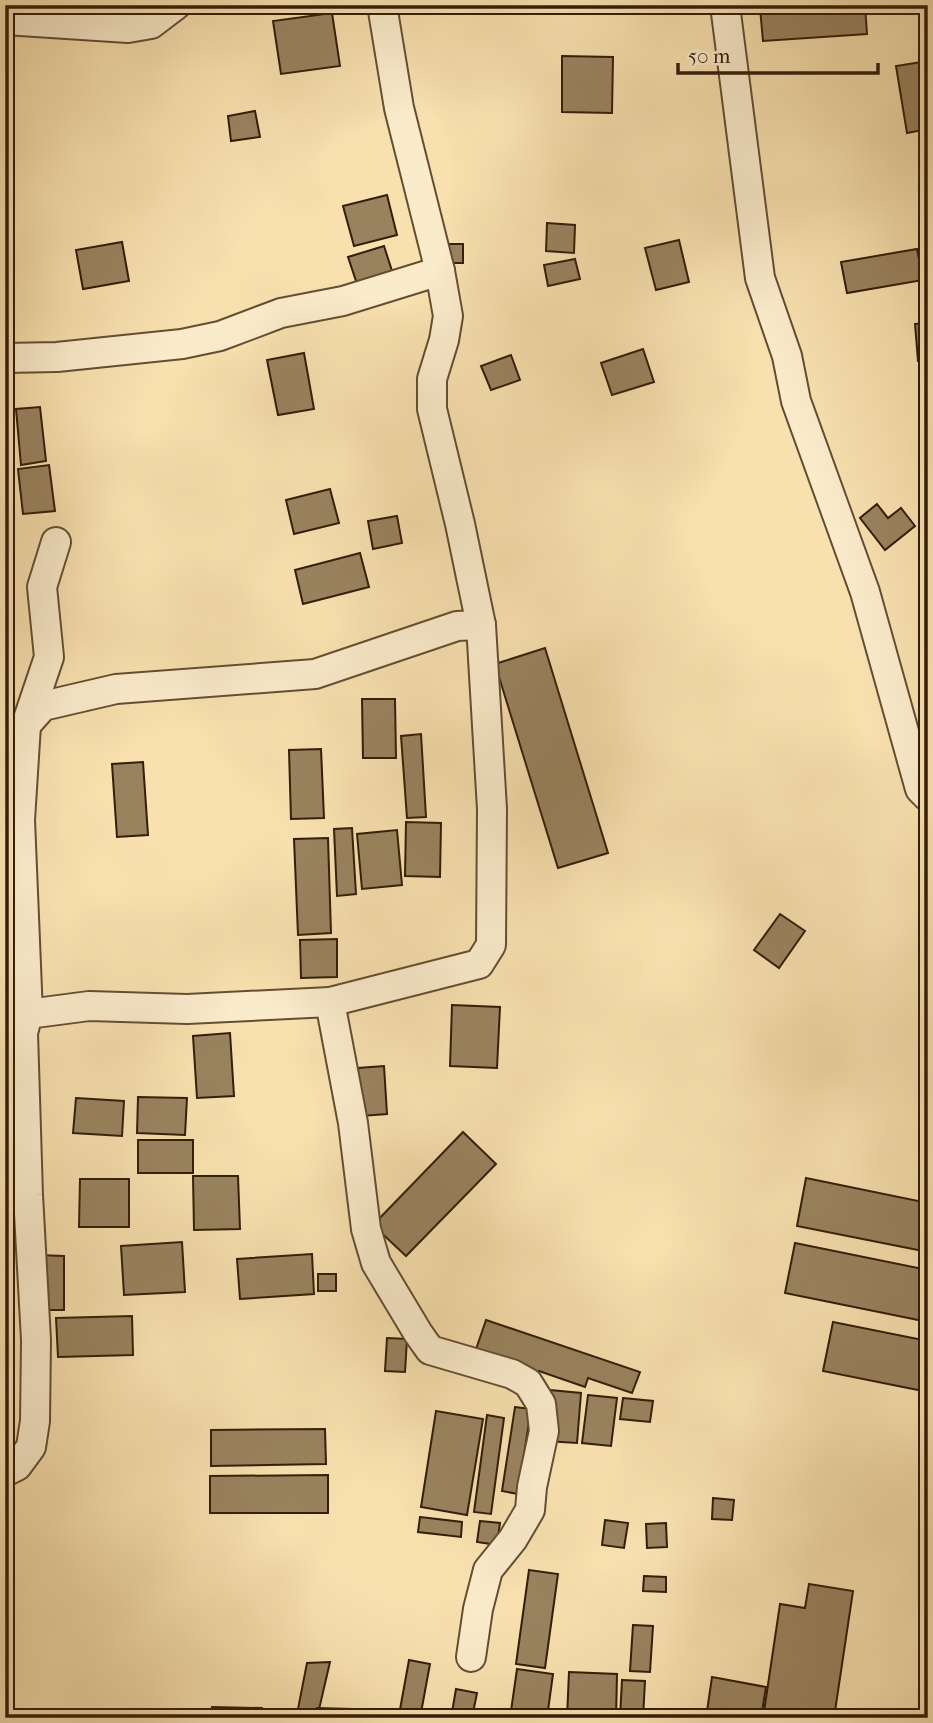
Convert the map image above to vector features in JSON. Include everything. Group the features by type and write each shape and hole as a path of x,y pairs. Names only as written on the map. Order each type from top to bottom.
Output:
{"street":[{"path":"5,20 128,28 151,24 176,5"},
{"path":"28,1014 89,1006 187,1009 330,1002 479,964 491,945 492,809 481,625 432,409 432,379 448,316 440,271 399,108 382,5"},
{"path":"725,5 760,278 787,356 796,401 865,592 920,789 928,797"},
{"path":"5,358 57,357 182,344 220,336 281,313 343,301 440,271"},
{"path":"5,1472 17,1466 31,1447 36,1421 36,1340 23,1033 28,1014 20,820 26,724 49,657 42,587 56,541"},
{"path":"26,724 43,706 116,689 315,674 457,626 481,625"},
{"path":"5,991 13,995 28,1014"},
{"path":"330,1002 352,1123 366,1229 376,1263 430,1350 512,1374 527,1383 541,1404 544,1431 530,1510 513,1539 488,1570 478,1608 471,1657"}],"building":[{"path":"865,5 867,34 763,41 760,8"},
{"path":"332,13 340,66 281,74 273,21"},
{"path":"562,56 613,57 612,113 562,112"},
{"path":"928,61 928,129 907,133 896,66"},
{"path":"255,111 260,137 231,141 228,116"},
{"path":"387,195 397,235 354,246 343,206"},
{"path":"547,223 575,225 574,253 546,251"},
{"path":"679,240 689,282 656,290 645,248"},
{"path":"122,242 129,281 83,289 76,250"},
{"path":"442,244 463,244 463,263 442,263"},
{"path":"384,246 393,274 357,284 348,257"},
{"path":"917,249 923,280 847,293 841,262"},
{"path":"575,259 580,279 548,286 544,265"},
{"path":"928,323 928,360 918,361 915,324"},
{"path":"643,349 654,382 612,395 601,363"},
{"path":"304,353 314,409 278,415 267,360"},
{"path":"511,355 520,380 491,390 481,366"},
{"path":"40,407 46,461 21,465 16,409"},
{"path":"49,465 55,511 23,514 18,469"},
{"path":"330,489 339,523 294,534 286,500"},
{"path":"877,504 888,518 901,508 915,526 885,550 860,518"},
{"path":"397,516 402,543 373,549 368,521"},
{"path":"360,553 369,587 303,604 295,570"},
{"path":"545,648 608,853 558,868 495,664"},
{"path":"362,699 395,699 396,758 363,758"},
{"path":"421,734 426,817 407,818 401,736"},
{"path":"321,749 324,818 291,819 289,750"},
{"path":"143,762 148,835 117,837 112,764"},
{"path":"406,822 441,823 440,877 405,876"},
{"path":"352,828 356,894 337,896 334,829"},
{"path":"397,830 402,885 362,889 357,834"},
{"path":"328,838 331,933 298,935 294,839"},
{"path":"780,914 805,931 779,968 754,950"},
{"path":"337,939 337,977 301,978 300,940"},
{"path":"452,1005 500,1007 497,1068 450,1066"},
{"path":"230,1033 234,1096 197,1098 193,1036"},
{"path":"384,1066 387,1114 361,1116 358,1068"},
{"path":"138,1097 187,1098 185,1135 137,1133"},
{"path":"76,1098 124,1101 122,1136 73,1133"},
{"path":"463,1132 496,1164 406,1256 373,1225"},
{"path":"138,1140 193,1140 193,1173 138,1173"},
{"path":"193,1176 238,1176 240,1229 194,1230"},
{"path":"806,1178 928,1203 928,1252 797,1226"},
{"path":"80,1179 129,1179 129,1227 79,1227"},
{"path":"182,1242 185,1292 124,1295 121,1246"},
{"path":"795,1243 928,1270 928,1322 785,1293"},
{"path":"312,1254 314,1294 240,1299 237,1259"},
{"path":"36,1255 64,1256 64,1310 35,1310"},
{"path":"318,1274 336,1274 336,1291 318,1291"},
{"path":"132,1316 133,1355 58,1357 56,1318"},
{"path":"486,1320 640,1372 632,1393 588,1378 585,1387 539,1371 536,1379 473,1358"},
{"path":"833,1322 928,1341 928,1392 823,1371"},
{"path":"387,1338 407,1339 405,1372 385,1371"},
{"path":"550,1390 581,1393 577,1443 546,1441"},
{"path":"588,1395 617,1398 611,1446 582,1443"},
{"path":"623,1398 653,1401 650,1422 620,1419"},
{"path":"515,1407 531,1409 518,1494 502,1491"},
{"path":"436,1411 483,1419 467,1515 421,1507"},
{"path":"487,1415 504,1418 491,1514 474,1512"},
{"path":"325,1429 326,1464 211,1466 211,1430"},
{"path":"328,1475 328,1513 210,1513 210,1476"},
{"path":"713,1498 734,1500 732,1520 712,1519"},
{"path":"420,1517 462,1522 461,1537 418,1532"},
{"path":"605,1520 628,1523 624,1548 602,1545"},
{"path":"480,1521 500,1523 497,1545 477,1542"},
{"path":"666,1523 667,1547 647,1548 646,1524"},
{"path":"529,1570 558,1574 545,1668 516,1664"},
{"path":"644,1576 666,1577 666,1592 643,1591"},
{"path":"809,1584 853,1591 834,1718 763,1718 780,1604 805,1608"},
{"path":"633,1625 653,1626 650,1672 630,1671"},
{"path":"409,1660 430,1664 420,1718 399,1715"},
{"path":"330,1662 317,1718 297,1714 307,1663"},
{"path":"517,1669 553,1674 547,1718 510,1718"},
{"path":"569,1672 617,1674 616,1718 567,1718"},
{"path":"712,1677 766,1687 761,1718 706,1718"},
{"path":"622,1680 645,1681 643,1718 620,1718"},
{"path":"456,1689 477,1693 472,1718 451,1718"},
{"path":"212,1707 262,1708 262,1718 212,1718"},
{"path":"317,1708 388,1710 388,1718 316,1718"}]}
